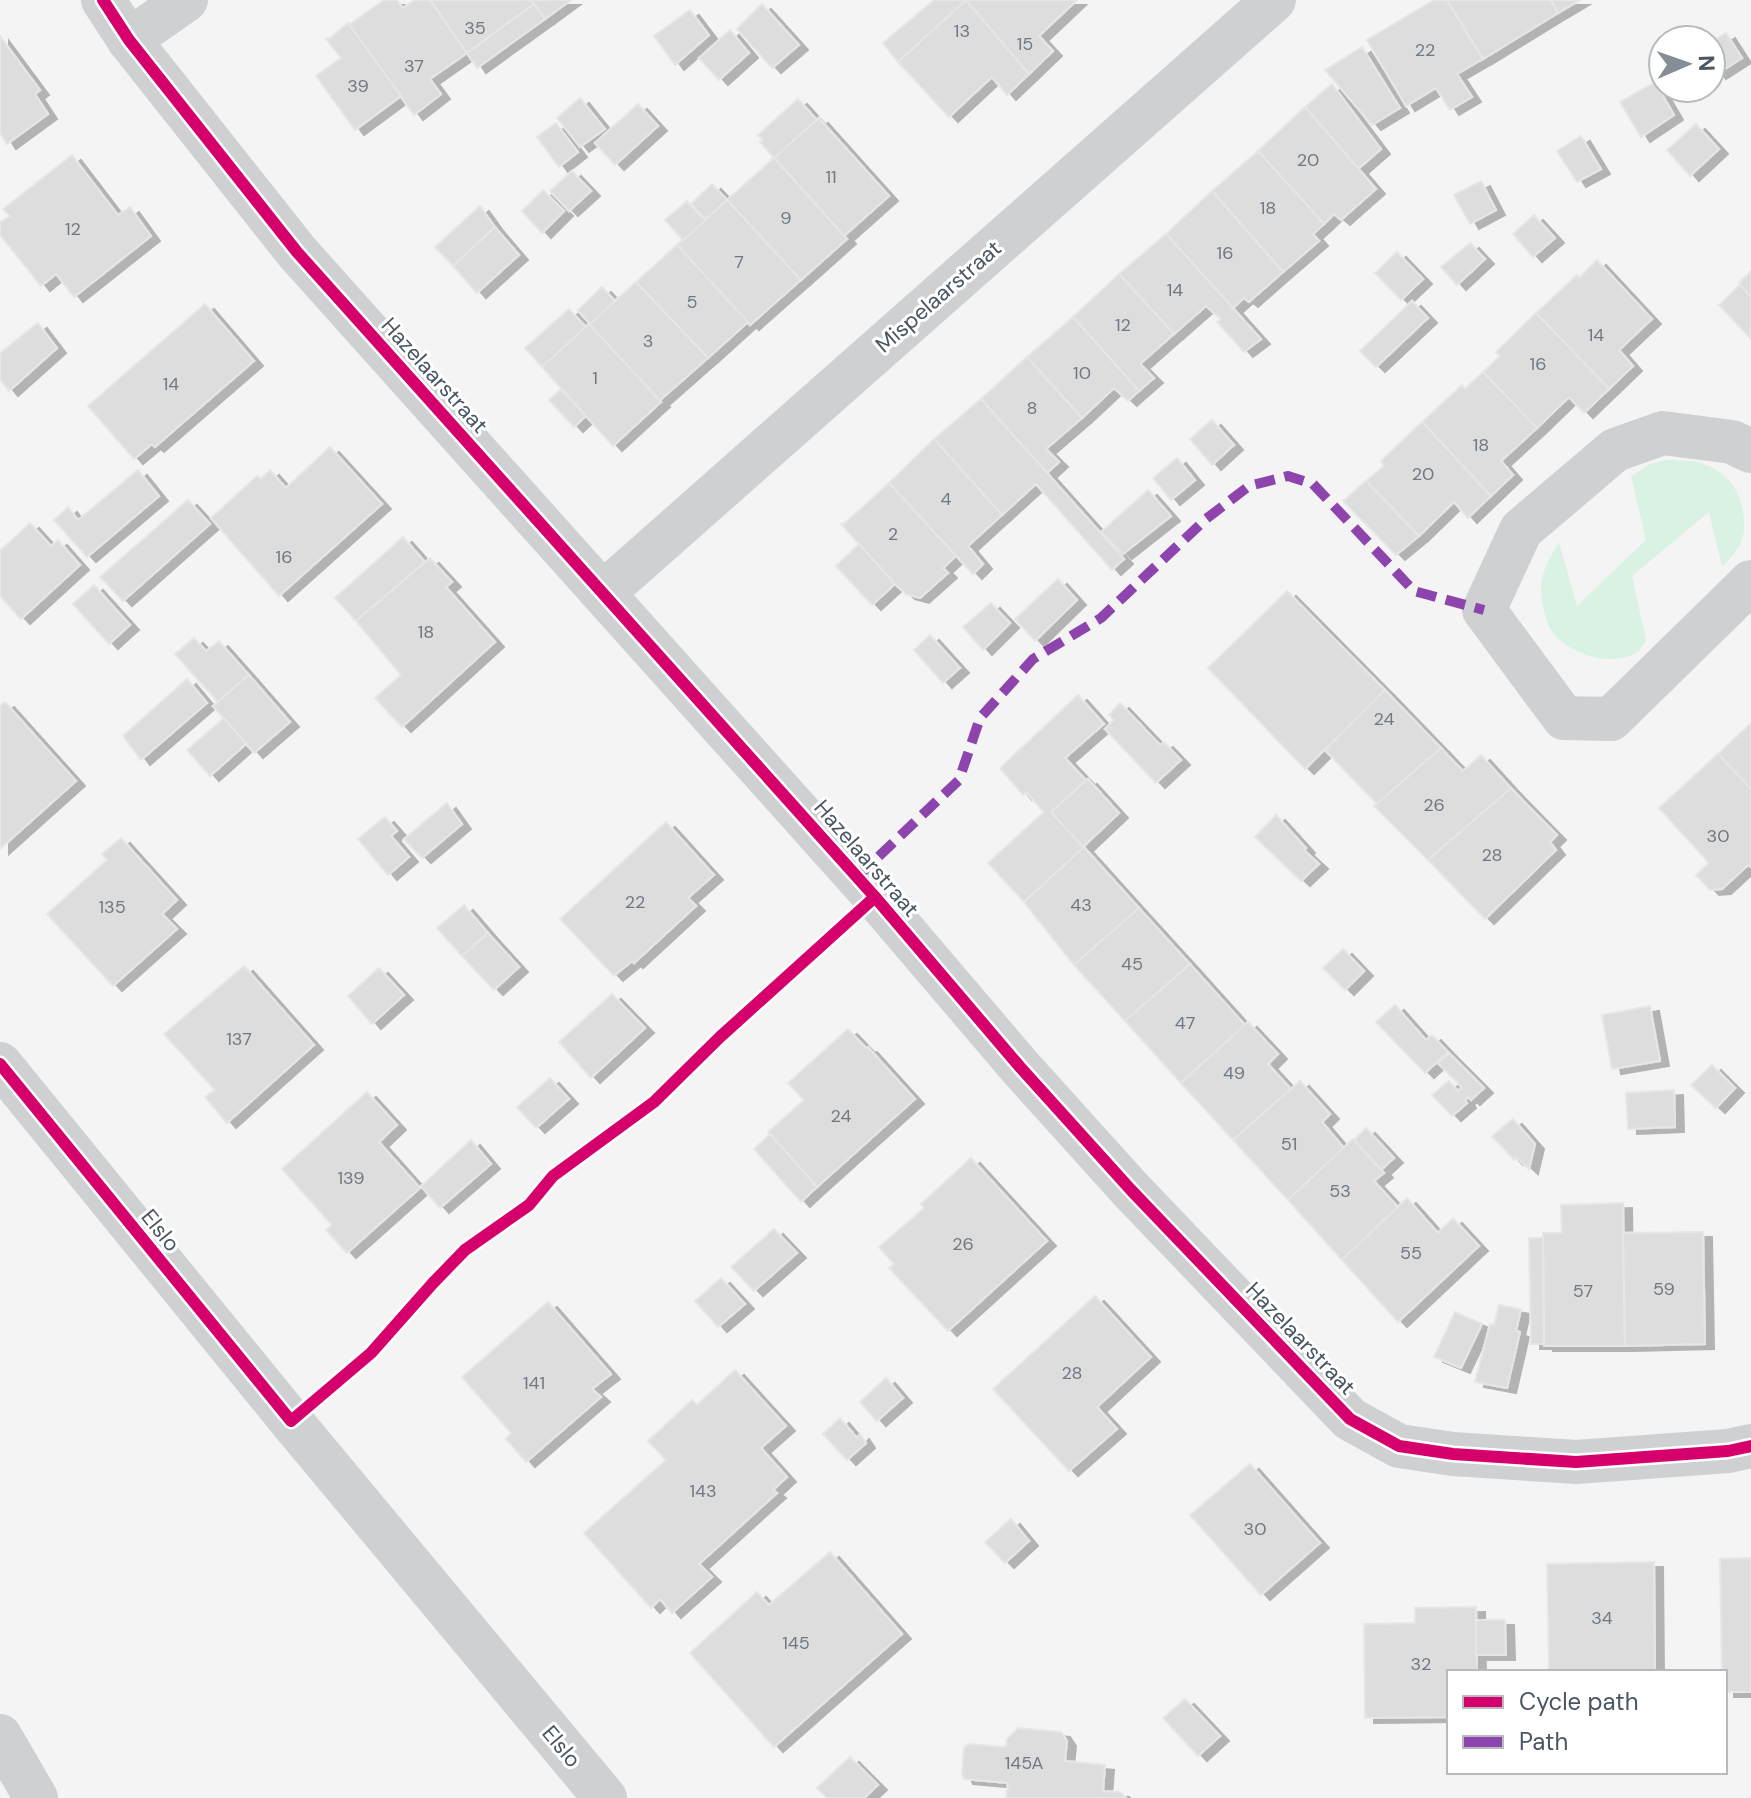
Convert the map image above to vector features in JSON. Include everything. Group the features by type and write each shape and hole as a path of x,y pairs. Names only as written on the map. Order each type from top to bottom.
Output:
{"street":[{"name":"Hazelaarstraat","path":"103,0 129,40 297,252 875,897 1100,1157 1350,1419 1399,1446 1453,1454 1576,1462 1728,1451 1751,1446"},
{"path":"129,40 186,0"},
{"name":"Mispelaarstraat","path":"603,593 1274,0"},
{"path":"1751,451 1732,442 1663,433 1615,450 1521,530 1484,610 1564,718 1611,719 1751,582"},
{"name":"Elslo","path":"0,1064 605,1798"},
{"path":"0,1736 36,1798"}],"green space":[{"path":"1666,460 1704,464 1728,480 1741,503 1744,531 1741,542 1722,567 1709,512 1632,576 1646,640 1640,650 1618,659 1580,652 1558,639 1547,620 1541,588 1547,564 1559,542 1577,606 1646,540 1631,476 1650,464"}],"building":[{"path":"384,0 397,0 403,8 414,0 430,0 467,53 430,79 441,94 414,115 348,23"},
{"path":"430,0 531,0 534,4 467,53"},
{"path":"531,0 571,0 545,19"},
{"path":"934,0 966,0 898,62 883,43"},
{"path":"966,0 1029,74 1007,95 992,77 949,117 898,62"},
{"path":"966,0 1077,0 1039,36 1053,51 1029,74"},
{"path":"1434,0 1447,0 1483,59 1457,74 1472,97 1450,110 1436,88 1406,106 1367,40"},
{"path":"1447,0 1551,0 1558,13 1483,59"},
{"path":"1551,0 1580,0 1558,13"},
{"path":"534,4 545,19 477,68 467,53"},
{"path":"762,4 799,45 772,68 737,29"},
{"path":"690,10 709,35 675,65 654,36"},
{"path":"348,23 401,96 355,130 316,76 341,58 326,39"},
{"path":"730,30 749,53 719,80 699,58"},
{"path":"1727,35 1742,58 1727,68"},
{"path":"0,36 40,90 35,94 48,114 7,144 0,133"},
{"path":"1362,47 1400,108 1372,125 1325,70"},
{"path":"1332,84 1381,149 1358,169 1305,107"},
{"path":"1647,87 1647,104 1668,104 1674,115 1641,137 1620,102"},
{"path":"580,98 605,129 580,147 557,118"},
{"path":"798,99 817,120 774,158 758,135"},
{"path":"638,104 658,126 615,165 595,143"},
{"path":"1305,107 1376,189 1341,220 1334,214 1324,224 1258,151"},
{"path":"819,118 889,196 844,236 774,158"},
{"path":"556,123 578,152 559,167 537,137"},
{"path":"1696,124 1719,149 1690,176 1667,150"},
{"path":"1581,136 1601,169 1577,182 1557,151"},
{"path":"1258,151 1324,224 1313,234 1319,241 1283,272 1212,191"},
{"path":"72,155 118,215 130,207 151,236 74,297 56,274 41,286 0,235 0,222 10,216 3,209"},
{"path":"774,158 847,239 801,280 727,200"},
{"path":"572,171 591,191 569,211 550,191"},
{"path":"1481,181 1496,210 1470,224 1454,195"},
{"path":"712,184 727,200 706,219 691,204"},
{"path":"543,190 564,211 542,233 522,211"},
{"path":"1212,191 1283,272 1249,302 1244,298 1233,308 1166,234"},
{"path":"727,200 801,280 750,325 677,245"},
{"path":"687,201 705,221 683,240 665,220"},
{"path":"480,206 495,227 453,266 435,247"},
{"path":"1534,215 1555,238 1533,257 1513,234"},
{"path":"495,227 519,255 477,293 453,266"},
{"path":"1166,234 1261,339 1244,352 1217,322 1221,319 1206,306 1174,334 1119,274"},
{"path":"1470,243 1485,259 1457,285 1441,267"},
{"path":"677,245 748,322 708,358 636,282"},
{"path":"1397,252 1423,279 1401,300 1375,273"},
{"path":"1597,260 1652,319 1619,350 1633,366 1609,389 1536,313"},
{"path":"1751,271 1751,297 1739,283"},
{"path":"1119,274 1174,334 1140,364 1154,378 1139,391 1073,317"},
{"path":"636,282 708,358 659,401 589,324"},
{"path":"1740,285 1751,297 1751,339 1719,305"},
{"path":"602,287 615,301 590,324 578,310"},
{"path":"1412,301 1428,318 1376,367 1360,351"},
{"path":"205,304 254,361 155,447 152,444 134,459 88,406"},
{"path":"569,309 586,327 542,367 525,348"},
{"path":"1536,313 1609,389 1584,413 1569,397 1537,428 1483,372 1500,356 1496,352"},
{"path":"1073,317 1139,391 1128,401 1114,388 1082,418 1027,357"},
{"path":"38,323 57,348 9,391 0,380 0,353"},
{"path":"589,324 661,402 613,446 542,367"},
{"path":"1027,357 1082,418 1046,449 1059,462 1047,473 981,399"},
{"path":"1483,372 1537,428 1501,461 1513,475 1491,496 1422,422 1462,385 1465,389"},
{"path":"561,389 586,416 574,427 549,400"},
{"path":"981,399 1124,559 1112,570 1036,484 1002,515 934,439"},
{"path":"1212,420 1234,445 1212,465 1190,439"},
{"path":"1422,422 1491,496 1468,518 1454,502 1419,536 1366,481 1384,466 1381,461"},
{"path":"934,439 1002,515 968,546 983,564 973,574 889,483"},
{"path":"330,447 382,504 279,596 211,518 257,476 261,479 270,470 286,488"},
{"path":"1177,458 1195,480 1171,500 1153,478"},
{"path":"138,470 159,496 87,557 54,520 68,507 78,520"},
{"path":"1366,481 1419,536 1396,555 1343,501"},
{"path":"889,483 956,556 943,568 948,573 920,598 906,594 895,584 841,524"},
{"path":"1148,490 1171,516 1123,554 1101,532"},
{"path":"188,500 210,524 123,601 100,577"},
{"path":"30,523 51,546 58,540 80,565 21,619 0,596 0,551"},
{"path":"403,537 425,562 356,621 335,598"},
{"path":"859,544 895,584 872,605 836,566"},
{"path":"430,558 452,582 446,587 495,642 402,727 375,698 401,675 356,621"},
{"path":"1058,579 1077,600 1035,641 1015,619"},
{"path":"94,585 130,625 109,644 73,604"},
{"path":"1287,591 1385,690 1305,769 1208,668"},
{"path":"991,603 1010,623 983,650 963,627"},
{"path":"930,635 960,668 943,683 914,650"},
{"path":"194,638 206,651 219,641 249,675 218,702 175,654"},
{"path":"249,675 290,722 254,753 213,706"},
{"path":"187,679 207,703 141,760 123,736"},
{"path":"1385,690 1441,748 1377,804 1325,750"},
{"path":"1078,695 1104,724 1065,758 1086,780 1051,812 1084,847 1024,902 988,863 1044,812 1026,792 1023,795 1000,768"},
{"path":"5,702 76,781 0,849 0,706"},
{"path":"1120,703 1160,745 1164,742 1181,760 1156,783 1105,729 1114,720 1109,715"},
{"path":"224,718 246,744 210,776 187,750"},
{"path":"1751,723 1751,789 1718,754"},
{"path":"1441,748 1463,771 1481,755 1511,788 1428,860 1374,806"},
{"path":"1718,754 1751,789 1751,867 1748,865 1722,889 1710,890 1696,875 1709,863 1659,808"},
{"path":"1088,779 1119,813 1083,847 1051,812"},
{"path":"1511,788 1557,835 1550,842 1556,850 1485,919 1428,860"},
{"path":"447,803 462,824 422,858 404,839"},
{"path":"1276,815 1319,864 1301,881 1255,837"},
{"path":"385,817 397,831 391,836 409,857 388,875 358,839"},
{"path":"666,822 714,875 688,898 696,906 634,963 632,961 614,976 560,919"},
{"path":"121,838 177,900 162,914 177,929 113,986 47,914 107,860 102,854"},
{"path":"1084,847 1139,908 1074,965 1024,902"},
{"path":"464,905 488,933 462,956 437,928"},
{"path":"1139,908 1190,964 1125,1021 1074,965"},
{"path":"488,933 519,967 494,990 462,956"},
{"path":"1343,949 1364,971 1345,990 1323,968"},
{"path":"1190,964 1245,1025 1181,1083 1125,1021"},
{"path":"244,966 314,1045 227,1123 205,1097 215,1090 164,1034"},
{"path":"379,968 404,995 372,1024 348,996"},
{"path":"612,994 645,1028 591,1078 559,1042"},
{"path":"1395,1005 1426,1040 1432,1035 1448,1052 1425,1073 1376,1022"},
{"path":"1650,1006 1660,1061 1612,1069 1602,1015"},
{"path":"1248,1022 1278,1054 1268,1064 1291,1089 1233,1140 1181,1083"},
{"path":"848,1029 915,1099 817,1187 768,1132 804,1100 788,1083"},
{"path":"1449,1053 1484,1088 1471,1100 1468,1097 1465,1100 1467,1103 1452,1116 1432,1095 1449,1081 1458,1091 1462,1087 1438,1063"},
{"path":"1712,1065 1735,1088 1716,1108 1691,1085"},
{"path":"550,1078 569,1099 536,1128 517,1107"},
{"path":"1300,1081 1330,1114 1322,1122 1344,1148 1288,1200 1233,1140"},
{"path":"1674,1090 1675,1127 1628,1129 1626,1093"},
{"path":"367,1092 397,1125 379,1142 420,1188 347,1253 326,1230 332,1225 282,1169"},
{"path":"1513,1119 1535,1144 1529,1169 1516,1157 1514,1160 1492,1136"},
{"path":"1366,1128 1394,1158 1381,1170 1354,1140"},
{"path":"770,1134 817,1187 801,1202 754,1149"},
{"path":"1353,1139 1384,1173 1374,1181 1398,1207 1342,1260 1288,1200"},
{"path":"471,1140 491,1164 440,1208 421,1186"},
{"path":"971,1158 1047,1241 948,1331 889,1268 894,1264 879,1247 924,1208 921,1204"},
{"path":"1407,1198 1438,1233 1453,1218 1479,1246 1398,1322 1342,1260"},
{"path":"1623,1203 1625,1346 1544,1346 1543,1233 1562,1233 1561,1205"},
{"path":"774,1229 797,1253 754,1291 731,1267"},
{"path":"1703,1232 1705,1344 1625,1346 1623,1233"},
{"path":"1529,1238 1543,1238 1544,1344 1531,1344"},
{"path":"721,1278 745,1304 718,1327 695,1301"},
{"path":"1095,1296 1151,1357 1097,1407 1117,1429 1069,1471 993,1389"},
{"path":"548,1302 611,1374 592,1389 601,1397 526,1462 506,1439 511,1433 462,1377"},
{"path":"1499,1305 1521,1309 1516,1331 1520,1332 1507,1388 1475,1382 1490,1324 1494,1325"},
{"path":"1455,1312 1482,1324 1461,1368 1434,1357"},
{"path":"735,1370 786,1426 761,1448 787,1477 773,1490 777,1493 699,1564 712,1577 672,1613 660,1599 651,1608 584,1533 666,1460 648,1441 692,1400 697,1405"},
{"path":"886,1378 903,1398 877,1421 860,1402"},
{"path":"840,1418 857,1438 860,1434 866,1443 847,1460 823,1434"},
{"path":"1250,1464 1320,1543 1261,1595 1190,1515"},
{"path":"1011,1519 1029,1541 1005,1563 985,1542"},
{"path":"830,1552 902,1634 774,1747 690,1653 757,1592 769,1605"},
{"path":"1751,1558 1751,1692 1727,1692 1727,1670 1722,1670 1720,1559"},
{"path":"1654,1562 1655,1670 1549,1670 1547,1564"},
{"path":"1476,1607 1477,1670 1447,1670 1447,1717 1365,1718 1364,1624 1415,1623 1415,1608"},
{"path":"1476,1620 1505,1620 1506,1655 1476,1655"},
{"path":"1185,1699 1220,1736 1198,1756 1163,1718"},
{"path":"1018,1728 1061,1732 1067,1741 1065,1761 1105,1765 1103,1791 1120,1792 1126,1798 1006,1798 1008,1783 964,1779 964,1748 968,1744 1006,1747 1007,1739"},
{"path":"850,1757 878,1785 864,1798 827,1798 817,1788"}],"marked path":[{"path":"857,877 959,780 980,718 1033,659 1101,618 1206,519 1249,486 1288,476 1313,484 1414,591 1484,610"}],"cycle path":[{"path":"103,0 129,40 297,252 875,897 1020,1067 1131,1190 1350,1419 1399,1446 1453,1454 1576,1462 1728,1451 1751,1446"},
{"path":"0,1064 291,1421 371,1353 465,1250 529,1205 553,1176 654,1102 720,1037 875,897"}]}
